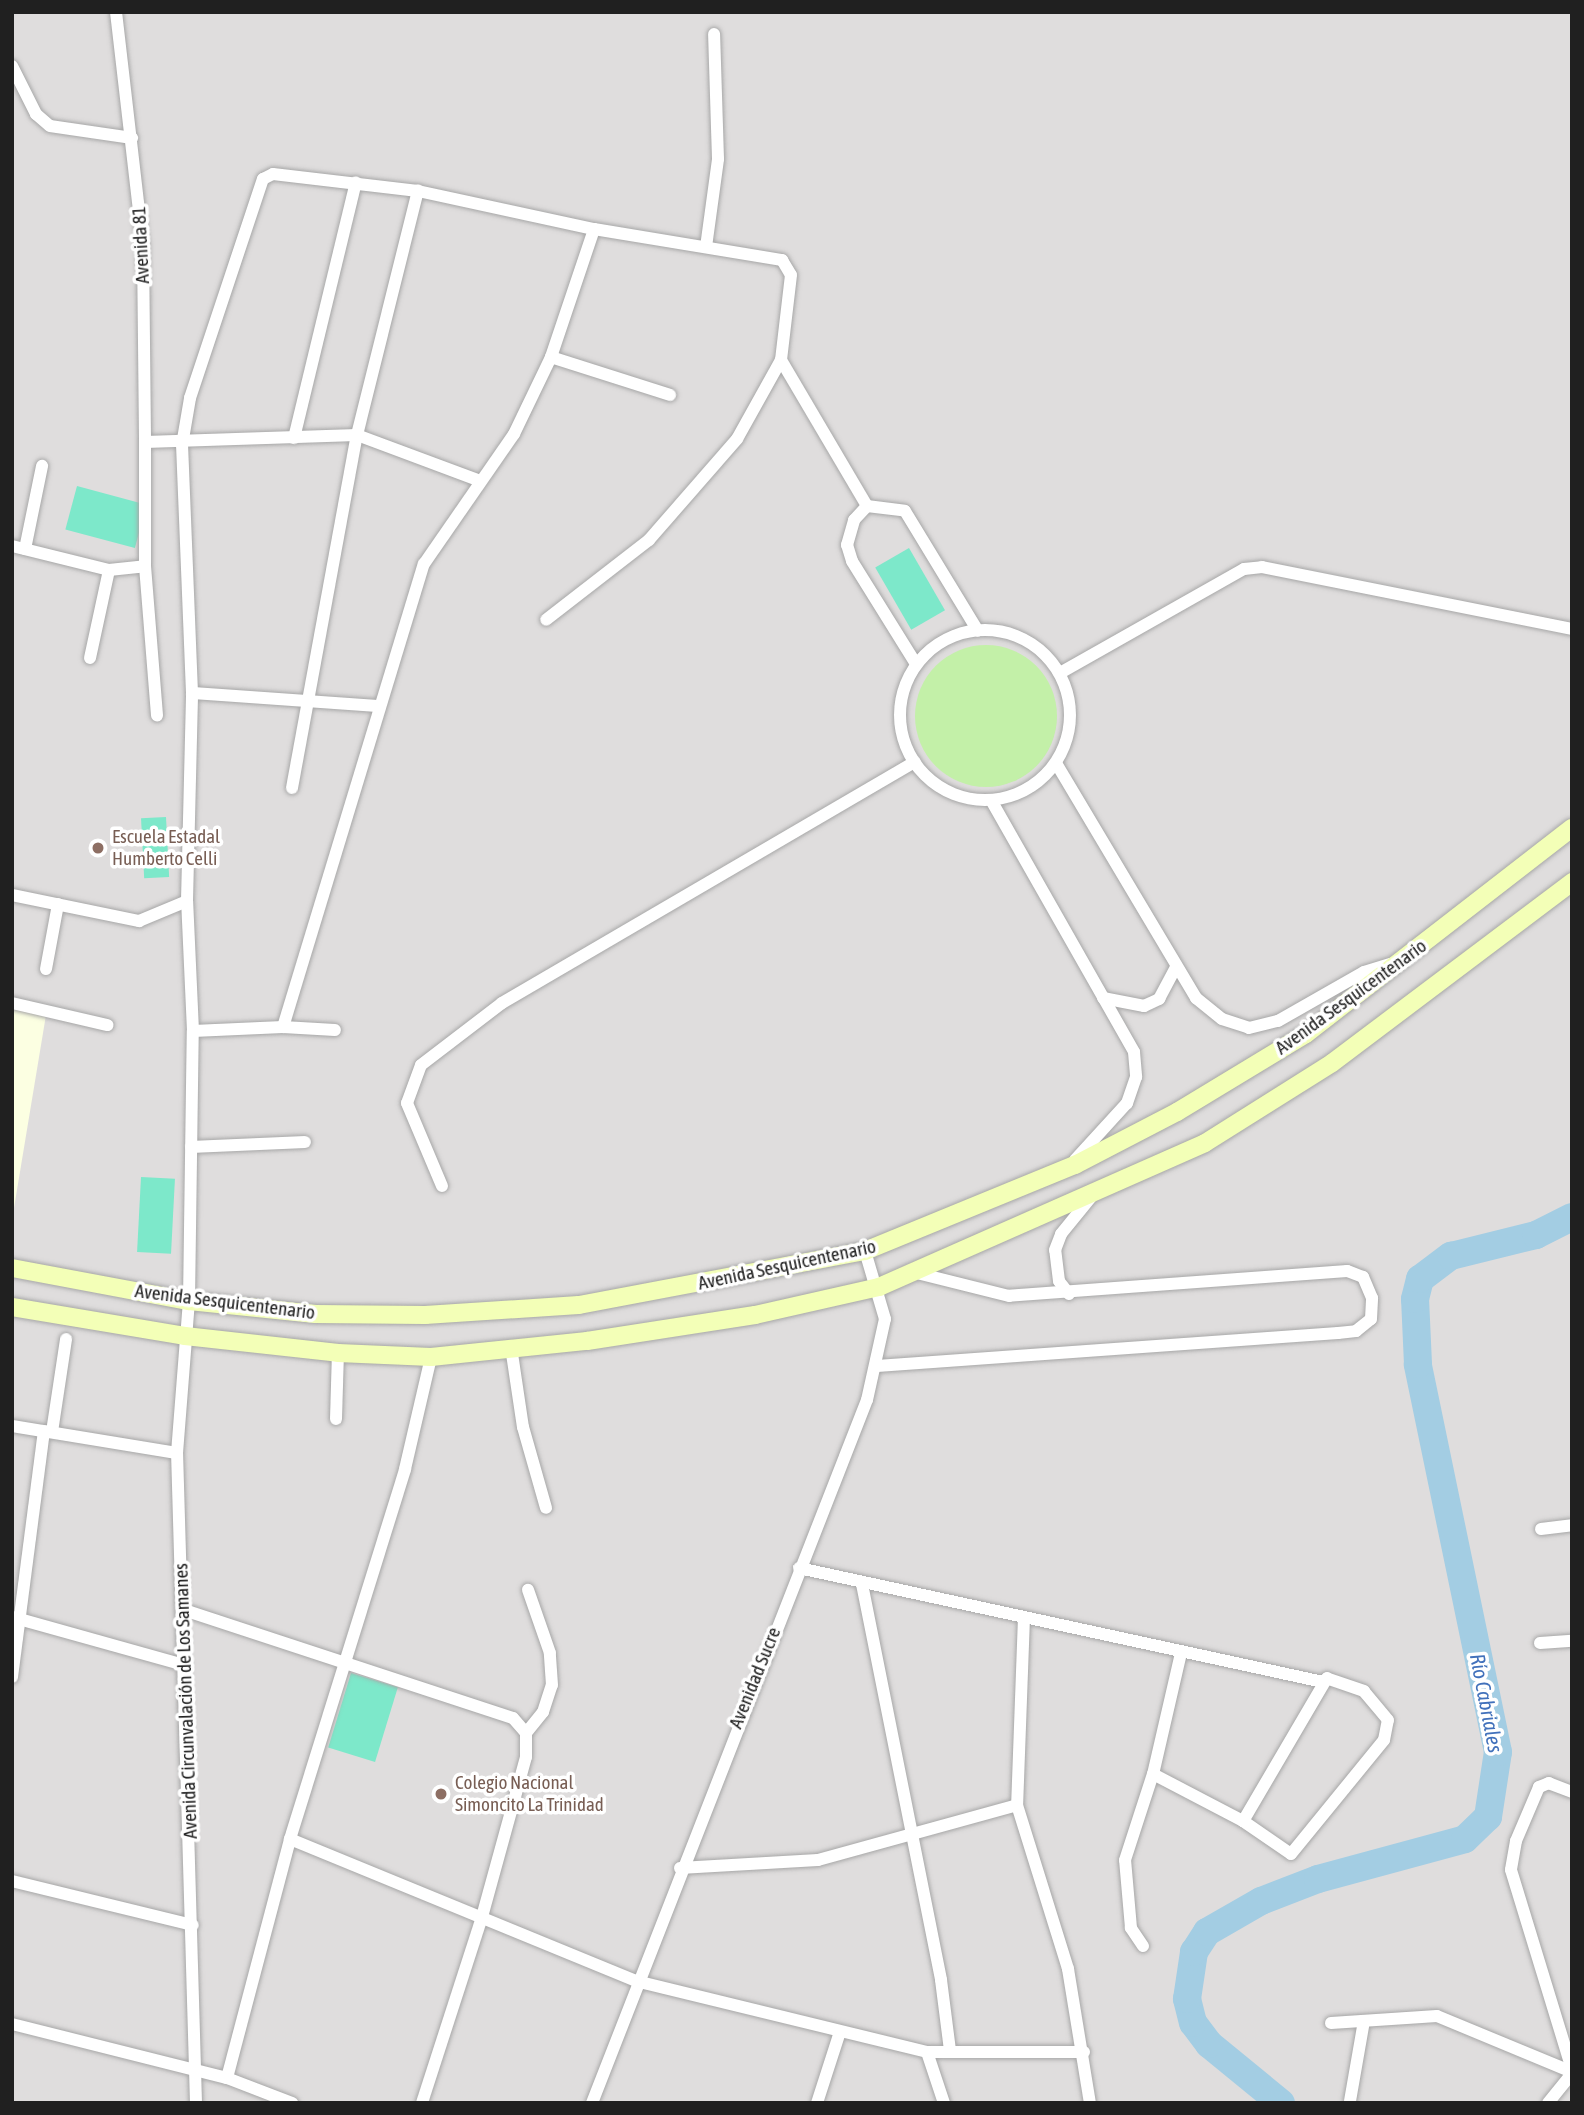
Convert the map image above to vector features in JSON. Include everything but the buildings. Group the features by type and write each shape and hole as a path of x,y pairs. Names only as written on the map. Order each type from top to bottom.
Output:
{"main road":[{"name":"Avenida Sesquicentenario","path":"12,1268 189,1301 315,1314 425,1315 565,1306 865,1251 1066,1169 1177,1112 1306,1034 1572,828"},
{"name":"Avenida Sesquicentenario","path":"12,1307 185,1336 338,1353 431,1357 743,1317 879,1287 1092,1196 1205,1143 1332,1063 1572,882"}],"street":[{"name":"Avenida 81","path":"116,12 143,247 145,566 158,716"},
{"path":"706,247 718,159 714,34"},
{"path":"12,66 36,114 50,125 132,138"},
{"name":"Avenida Circunvalación de Los Samanes","path":"196,2103 184,1610 177,1453 189,1301 193,1031 187,901 192,693 182,445 190,398 263,179 273,174 418,191 594,229 782,260 792,275 781,360"},
{"path":"294,438 356,182"},
{"path":"292,788 357,435 418,191"},
{"path":"283,1027 424,564 514,434 551,357 594,229"},
{"path":"551,357 670,395"},
{"path":"781,360 867,506"},
{"path":"546,620 649,540 681,506 737,439 781,360"},
{"path":"145,442 182,445 357,435 481,481"},
{"path":"42,466 18,548 108,570 145,566"},
{"path":"867,506 905,511 978,631"},
{"path":"867,506 854,520 847,545 852,561 916,664"},
{"path":"1060,673 1252,568 1572,629"},
{"path":"90,658 108,570"},
{"path":"978,631 1019,636 1043,651 1060,673 1070,699 1071,727 1056,763 1024,792 990,800 942,789 915,762 900,718 903,690 916,664 937,644 978,631"},
{"path":"192,693 379,706"},
{"path":"442,1186 407,1103 421,1065 502,1003 915,762"},
{"path":"1056,763 1196,998 1222,1020 1249,1028 1278,1021 1364,972 1401,961"},
{"path":"990,800 1134,1052 1136,1077 1127,1104 1066,1169"},
{"path":"12,895 147,921 187,901"},
{"path":"46,969 58,904"},
{"path":"1103,998 1144,1006 1159,999 1176,967"},
{"path":"12,1003 107,1025"},
{"path":"193,1031 283,1027 335,1030"},
{"path":"191,1147 305,1142"},
{"path":"1069,1294 1059,1281 1055,1250 1061,1234 1092,1196"},
{"name":"Avenidad Sucre","path":"593,2103 636,1981 877,1366 885,1319 879,1287 865,1251"},
{"path":"877,1366 1356,1331 1371,1319 1372,1298 1363,1277 1347,1271 1069,1294 1009,1296 917,1273"},
{"path":"12,1676 17,1618 66,1339"},
{"path":"511,1347 523,1427 546,1508"},
{"path":"336,1419 338,1353"},
{"path":"227,2078 290,1839 405,1469 431,1357"},
{"path":"12,1426 177,1453"},
{"path":"1541,1529 1572,1525"},
{"path":"799,1568 1181,1653 1322,1682 1332,1678 1364,1691 1388,1720 1384,1740 1293,1853 1243,1821 1153,1774"},
{"path":"862,1584 912,1831 950,2050"},
{"path":"422,2103 482,1917 526,1758 526,1733 543,1712 552,1685 550,1653 528,1590"},
{"path":"184,1610 513,1718 526,1733"},
{"path":"1024,1617 1017,1805 1068,1969 1084,2052 1090,2103"},
{"path":"17,1618 184,1665"},
{"path":"1540,1643 1572,1641"},
{"path":"1143,1946 1131,1928 1125,1860 1153,1774 1181,1653"},
{"path":"1243,1821 1322,1682"},
{"path":"1572,1792 1549,1783 1539,1787 1516,1841 1511,1870 1572,2071"},
{"path":"680,1868 786,1866 1017,1805"},
{"path":"290,1839 636,1981 839,2035 927,2052 1084,2052"},
{"path":"12,1881 193,1925"},
{"path":"1331,2023 1437,2016 1572,2071"},
{"path":"1350,2101 1364,2021"},
{"path":"12,2024 227,2078 292,2103"},
{"path":"817,2103 839,2035"},
{"path":"927,2052 944,2103"},
{"path":"1548,2103 1572,2071"}],"shaded area":[{"path":"12,12 1572,12 1572,2103 12,2103"},
{"path":"12,1006 46,1015 12,1220"}],"green space":[{"path":"77,486 147,505 135,548 65,529"},
{"path":"909,548 945,610 911,630 875,568"},
{"path":"986,645 1013,651 1036,666 1051,689 1057,716 1051,743 1036,766 1013,781 986,787 959,781 936,766 921,743 915,716 921,689 936,666 959,651"},
{"path":"166,817 169,877 144,878 141,818"},
{"path":"141,1177 175,1179 171,1254 137,1252"},
{"path":"351,1673 398,1687 375,1762 328,1748"}],"waterway":[{"name":"Río Cabriales","path":"1281,2103 1209,2044 1193,2023 1187,1999 1194,1952 1207,1932 1261,1901 1318,1879 1465,1839 1488,1817 1498,1752 1418,1364 1415,1299 1420,1279 1451,1256 1536,1235 1572,1217"}],"place":[{"name":"Escuela Estadal Humberto Celli","path":"98,848"},
{"name":"Colegio Nacional Simoncito La Trinidad","path":"441,1794"}]}
